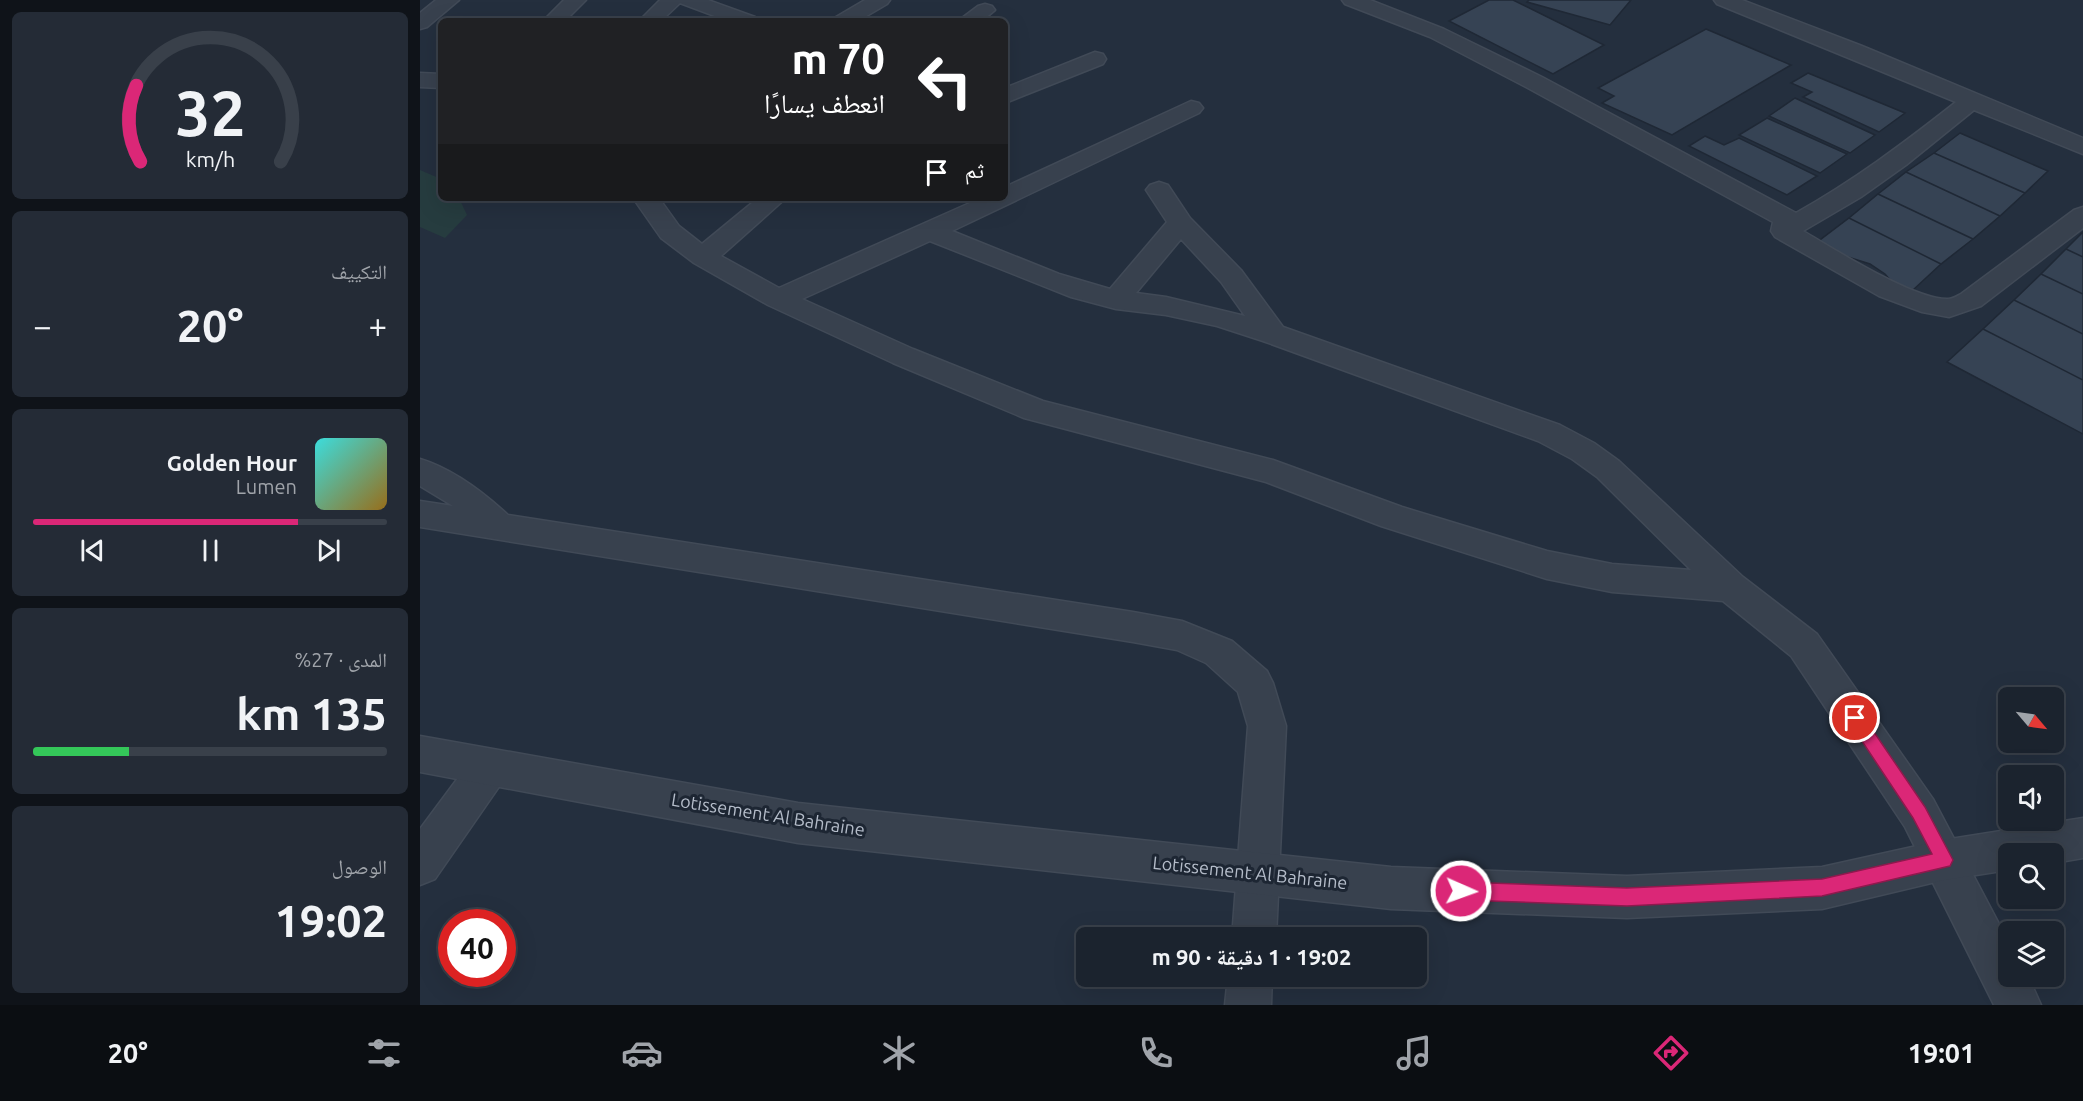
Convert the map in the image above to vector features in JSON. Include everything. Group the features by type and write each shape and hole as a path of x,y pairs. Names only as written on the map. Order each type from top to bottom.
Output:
{"street":[{"path":"420,23 449,0"},
{"path":"556,18 576,0"},
{"path":"652,18 672,0"},
{"path":"688,0 739,18"},
{"path":"848,18 880,0"},
{"path":"1352,0 1437,33 1554,92 1719,184 1787,219 1784,231"},
{"path":"1724,0 2083,147"},
{"path":"1008,95 1095,58"},
{"path":"420,80 438,81"},
{"path":"1784,231 1852,192 1897,160 1972,100"},
{"path":"1008,195 1191,108"},
{"path":"1159,190 1180,223 1231,276 1273,334"},
{"path":"648,201 670,232 703,257 778,299 903,356 1035,410 1273,472 1393,517 1547,565 1612,578 1731,587"},
{"path":"703,257 771,201"},
{"path":"778,299 932,232 996,201"},
{"path":"1784,231 1872,280 1922,303 1949,308 1971,300 2083,215"},
{"path":"1116,300 1180,223"},
{"path":"932,232 1049,280 1116,300 1166,306 1221,318 1273,334 1549,433 1583,451 1608,469 1731,587 1804,645 1919,813 2018,1005"},
{"path":"420,471 474,503 498,525"},
{"path":"420,514 1133,627 1182,636 1219,652 1254,683 1267,726 1255,927"},
{"name":"Lotissement Al Bahraine","path":"420,754 798,823 1391,888 1627,897 1822,888 1944,860 2083,838"},
{"path":"420,864 489,768"},
{"path":"1248,1005 1249,987"}],"green space":[{"path":"420,170 438,178 438,201 460,201 467,215 445,238 420,227"}],"building":[{"path":"1489,0 1513,0 1604,45 1553,74 1449,21"},
{"path":"1529,0 1631,0 1610,25 1527,2"},
{"path":"1706,29 1791,65 1672,135 1602,103 1614,96 1598,88"},
{"path":"1808,73 1905,113 1879,132 1803,97 1812,92 1791,83"},
{"path":"1795,98 1875,135 1850,153 1769,116"},
{"path":"1767,118 1847,154 1820,173 1739,135"},
{"path":"1960,133 2048,171 2025,193 1934,153"},
{"path":"1705,136 1724,145 1739,138 1817,176 1787,195 1689,146"},
{"path":"1934,153 2025,193 2000,216 1906,172"},
{"path":"1906,172 2000,216 1973,239 1878,194"},
{"path":"1878,194 1973,239 1941,264 1849,218"},
{"path":"1849,218 1941,264 1913,290 1892,282 1870,264 1832,252 1816,243"},
{"path":"2083,232 2083,257 2066,249"},
{"path":"2066,249 2083,257 2083,294 2041,274"},
{"path":"2041,274 2083,294 2083,334 2014,300"},
{"path":"2014,300 2083,334 2083,380 1983,329"},
{"path":"1983,329 2083,380 2083,434 1947,362"}],"route":[{"path":"1461,891 1627,897 1822,888 1944,860 1919,813 1855,718"}]}
